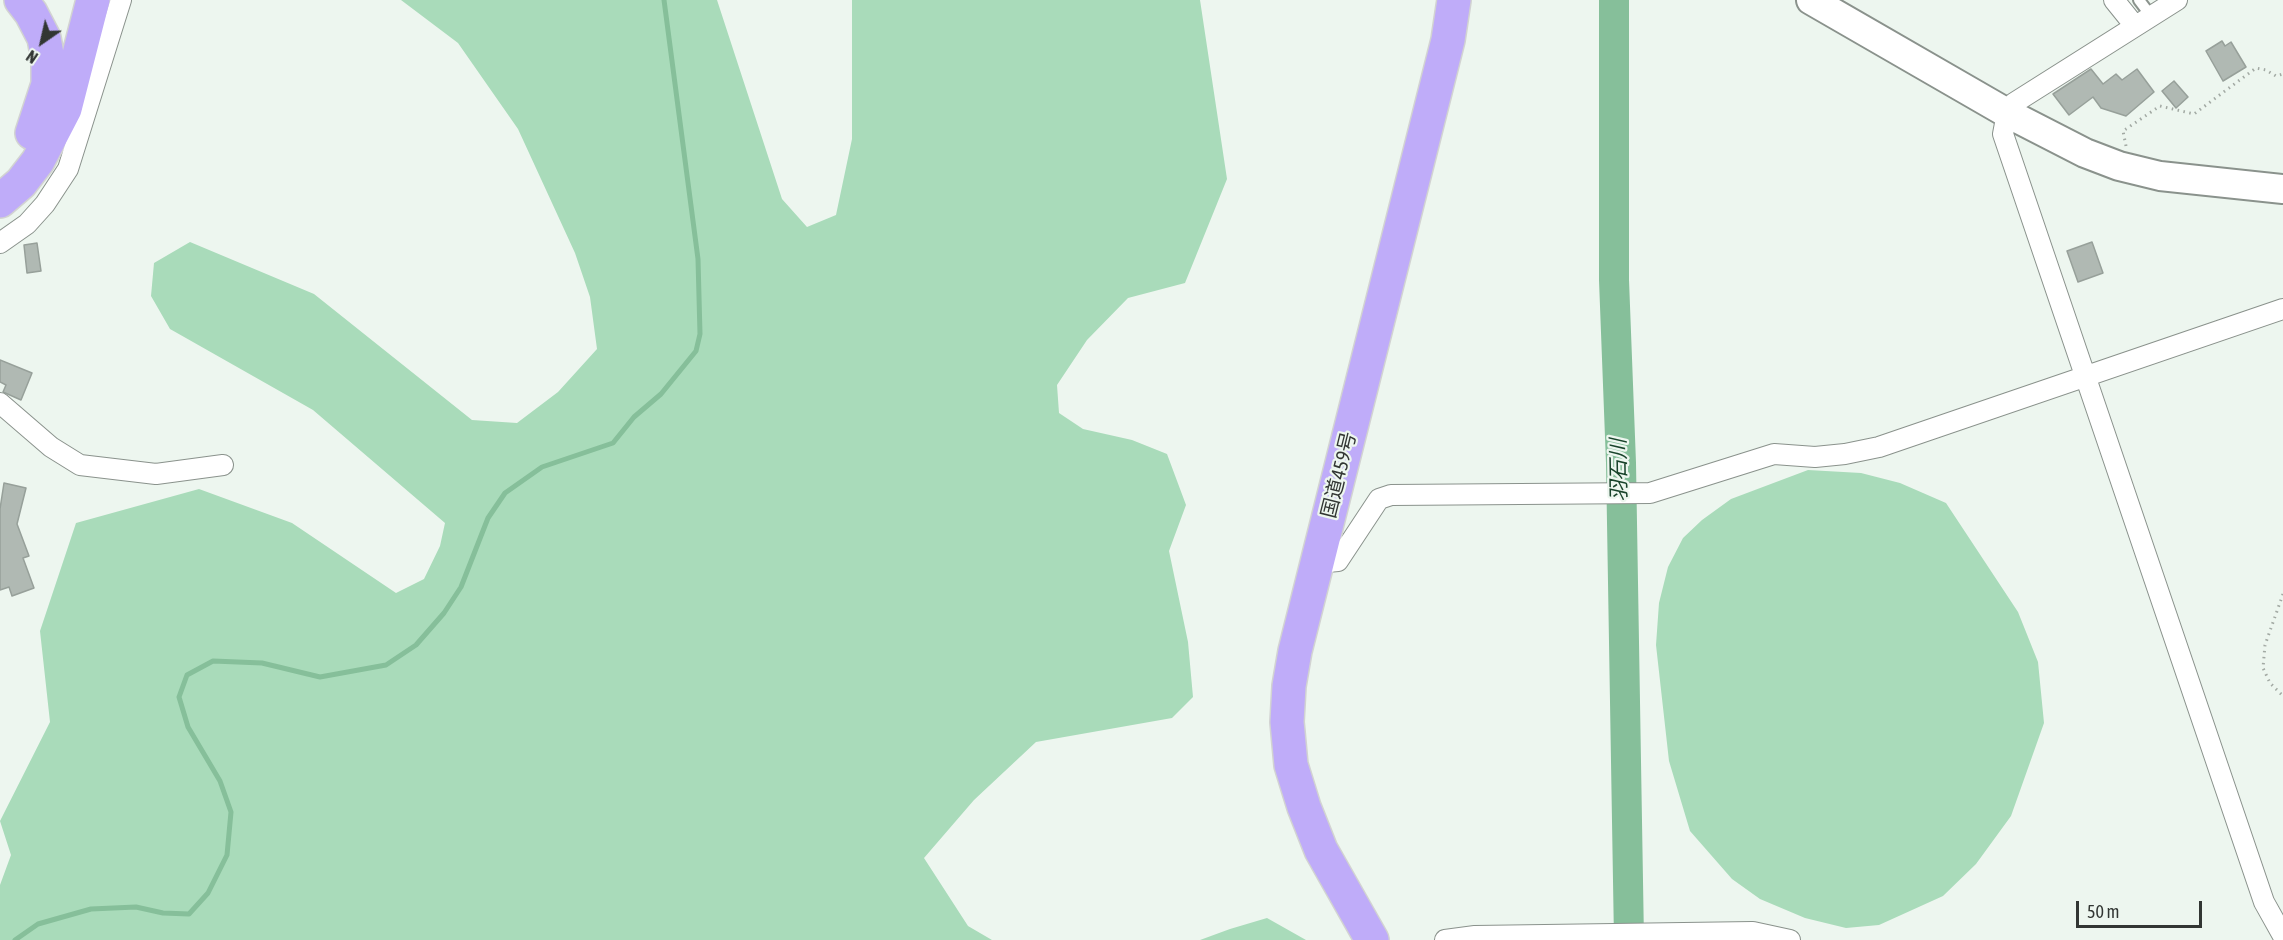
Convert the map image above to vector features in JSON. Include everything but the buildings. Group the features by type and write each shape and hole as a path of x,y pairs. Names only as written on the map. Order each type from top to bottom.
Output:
{"highway":[{"path":"0,178 23,151 34,130 48,84 44,38 31,13 21,0"},
{"path":"0,201 21,183 38,161 61,118 72,85 93,0"},
{"name":"国道459号","path":"1372,940 1322,850 1304,807 1291,765 1287,722 1289,686 1295,651 1448,40 1454,0"}],"street":[{"path":"0,243 27,224 39,211 68,169 80,139 121,0"},
{"path":"1811,0 2007,113 2085,153 2130,169 2160,176 2281,195"},
{"path":"2114,0 2143,21"},
{"path":"2177,0 2014,103 2007,113 2003,134 2264,902 2283,936"},
{"path":"1317,563 1338,561 1379,499 1391,495 1650,493 1774,454 1815,457 1879,447 2283,309"},
{"path":"0,403 51,447 80,465 156,474 223,465"},
{"path":"1445,940 1475,936 1753,932 1790,940"}],"lane":[{"path":"2139,0 2143,21"}],"path":[{"path":"2130,169 2123,131 2160,106 2194,114 2256,68 2266,70 2276,76 2283,74"},
{"path":"2283,594 2265,645 2263,668 2270,683 2283,696"}],"green space":[{"path":"401,0 717,0 782,199 807,227 836,215 852,139 852,0 1200,0 1227,179 1185,283 1128,298 1087,340 1057,385 1059,413 1083,429 1132,440 1167,454 1186,505 1169,551 1188,642 1193,697 1172,718 1036,742 974,800 924,858 968,926 992,940 0,940 0,885 11,855 0,821 50,722 40,631 76,523 199,489 292,523 396,593 424,579 440,546 445,523 313,410 170,329 151,296 154,263 190,242 314,294 472,420 517,423 558,392 597,349 590,297 575,253 518,129 458,43"},
{"path":"1808,470 1861,473 1900,483 1946,503 2018,612 2038,662 2044,723 2011,816 1976,864 1943,896 1879,925 1846,928 1805,918 1760,899 1732,879 1690,831 1669,761 1656,645 1659,603 1668,567 1683,538 1702,520 1731,499"},
{"path":"1267,918 1306,940 1200,940 1230,929"}],"waterway":[{"path":"15,940 38,924 91,909 136,907 163,913 189,914 208,893 227,855 231,812 220,781 188,727 179,697 187,675 213,661 262,663 320,677 386,665 416,645 444,613 461,587 488,518 505,493 542,467 613,443 634,417 661,394 696,351 700,334 698,259 664,0"},
{"name":"羽石川","path":"1614,0 1614,280 1621,463 1629,940"}]}
